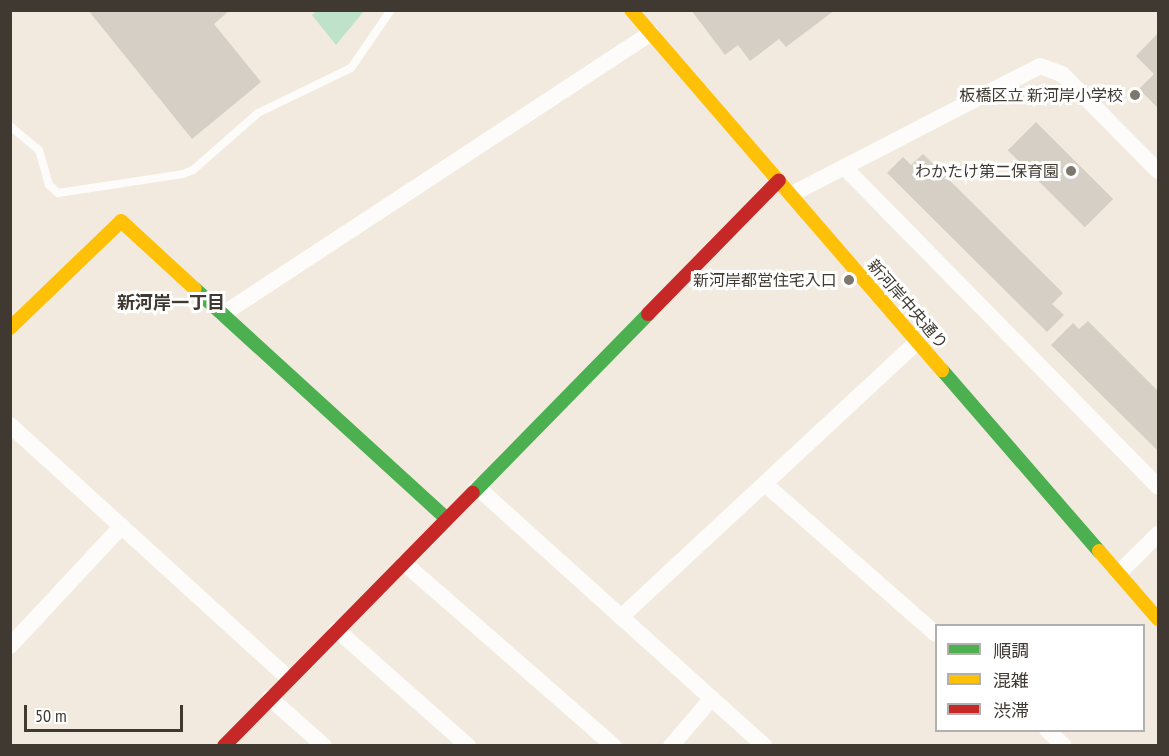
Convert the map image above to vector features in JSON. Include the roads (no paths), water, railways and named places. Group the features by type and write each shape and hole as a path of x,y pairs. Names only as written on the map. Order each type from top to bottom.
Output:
{"street":[{"name":"新河岸中央通り","path":"631,10 1158,619"},
{"path":"223,314 651,33"},
{"path":"792,194 1033,69 1047,66 1062,74 1158,171"},
{"path":"844,167 1158,486"},
{"path":"224,746 779,180"},
{"path":"10,328 121,221 446,518"},
{"path":"621,617 918,341"},
{"path":"10,425 289,679"},
{"path":"765,484 935,633"},
{"path":"477,487 765,746"},
{"path":"10,646 122,526"},
{"path":"1119,573 1158,534"},
{"path":"404,563 614,746"},
{"path":"337,630 468,746"},
{"path":"270,698 324,746"},
{"path":"671,746 712,698"},
{"path":"1049,732 1064,746"}],"lane":[{"path":"10,126 39,150 48,172 48,185 58,193 183,174 193,170 258,113 351,68 392,10"}],"place":[{"name":"板橋区立 新河岸小学校","path":"1135,95"},
{"name":"わかたけ第二保育園","path":"1071,171"},
{"name":"新河岸都営住宅入口","path":"849,280"}],"district":[{"name":"新河岸一丁目","path":"171,303"}]}
